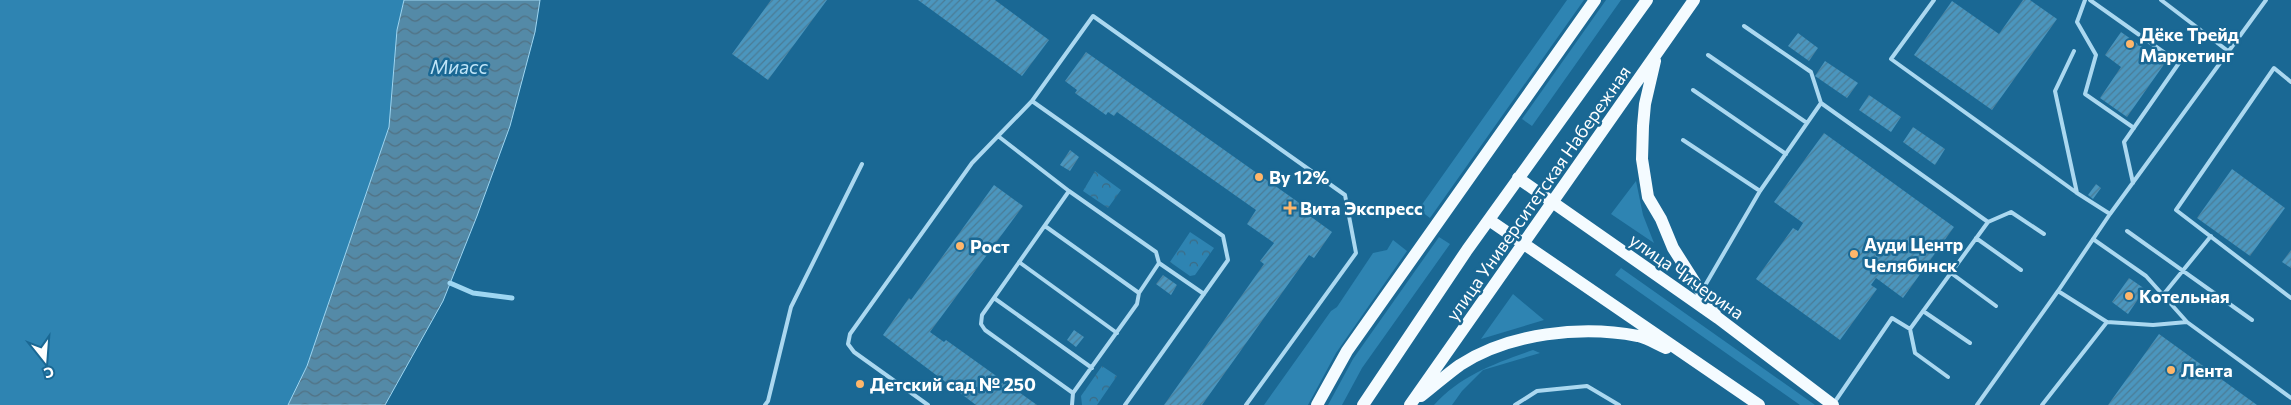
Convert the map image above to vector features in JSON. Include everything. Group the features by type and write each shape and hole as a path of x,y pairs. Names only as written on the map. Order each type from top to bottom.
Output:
{"main road":[{"path":"1318,405 1347,351 1595,0"},
{"name":"улица Университетская Набережная","path":"1363,405 1518,178 1647,0"},
{"name":"улица Университетская Набережная","path":"1411,404 1694,0"},
{"path":"1656,55 1645,104 1643,126 1642,159 1648,197 1661,219 1673,248 1718,318"},
{"name":"улица Чичерина","path":"1518,178 1718,318 1833,405"},
{"path":"1489,220 1759,405"},
{"path":"1411,404 1461,365 1479,356 1516,342 1558,332 1584,330 1640,336 1694,360"}],"lane":[{"path":"1934,0 1891,59 2077,193 2110,214"},
{"path":"2085,0 2077,22 2096,55 2084,94 2134,128"},
{"path":"2090,0 2179,63 2124,142 2133,184"},
{"path":"2161,0 2228,51"},
{"path":"1977,405 2110,214 2266,0"},
{"path":"928,405 854,352 848,344 850,334 972,163 1032,101 1093,16 1345,195 1356,252 1246,405"},
{"path":"1744,26 1811,72 1821,103 1988,222"},
{"path":"2074,51 2055,91 2077,193"},
{"path":"1708,55 1807,123"},
{"path":"2291,82 2274,68 2176,210 2291,298"},
{"path":"1693,90 1786,154"},
{"path":"1032,101 1223,236 1228,260 1125,405"},
{"path":"1701,292 1760,191 1821,103"},
{"path":"998,136 1069,191 1156,252 1159,263 1204,294"},
{"path":"1683,140 1760,191"},
{"path":"765,405 768,401 791,307 862,164"},
{"path":"1069,191 982,315 981,324 985,330 1073,393"},
{"path":"1910,329 1988,222 2011,212 2044,234"},
{"path":"1044,226 1138,293"},
{"path":"2127,232 2252,320"},
{"path":"2163,295 2211,236"},
{"path":"1976,238 2022,270"},
{"path":"2093,239 2146,276 2187,322 2291,398"},
{"path":"1019,262 1117,333"},
{"path":"1072,405 1073,393 1137,304 1138,293 1159,263"},
{"path":"1951,273 1996,306"},
{"path":"2058,291 2107,322 2153,325 2187,322"},
{"path":"994,298 1092,368"},
{"path":"1923,311 1970,343"},
{"path":"1833,405 1892,318 1910,329 1915,352 1948,377"},
{"path":"2042,405 2107,322"},
{"path":"1516,405 1537,391 1587,386 1619,405"}],"green space":[{"path":"0,0 404,0 397,30 389,127 307,366 288,405 0,405"},
{"path":"1567,0 1584,0 1430,218 1422,212 1421,206"},
{"path":"1606,0 1621,0 1532,126 1522,119"},
{"path":"1095,171 1121,190 1108,208 1083,191"},
{"path":"1636,181 1643,215 1654,243 1611,214"},
{"path":"1190,232 1214,248 1195,275 1190,276 1170,262"},
{"path":"1439,237 1450,244 1362,368 1342,405 1328,405 1353,359"},
{"path":"1393,240 1407,251 1336,353 1308,405 1264,405 1331,311 1337,307 1373,253 1387,250"},
{"path":"1621,268 1815,405 1800,405 1615,275"},
{"path":"1513,294 1544,320 1481,339"},
{"path":"1533,350 1540,353 1483,370 1462,391 1452,405 1434,405 1467,378 1480,371 1493,365"},
{"path":"1102,366 1117,376 1097,405 1082,405 1081,396"}],"water":[{"name":"Миасс","path":"404,0 540,0 535,32 510,126 443,301 385,405 288,405 307,366 389,127 397,30"}],"building":[{"path":"771,0 827,0 768,80 732,54"},
{"path":"918,0 995,0 1049,40 1022,76"},
{"path":"2023,0 2030,0 2057,19 1992,110 1914,55 1952,1 1999,34"},
{"path":"2121,32 2165,63 2127,117 2100,98 2121,67 2105,55"},
{"path":"1798,33 1818,48 1809,61 1788,46"},
{"path":"1086,52 1305,207 1303,211 1332,232 1314,258 1309,255 1202,405 1164,405 1264,264 1260,261 1274,243 1247,224 1256,210 1117,112 1114,116 1108,112 1106,115 1075,93 1077,90 1065,81"},
{"path":"1825,61 1858,83 1847,98 1815,76"},
{"path":"1869,95 1901,117 1891,132 1859,110"},
{"path":"1913,127 1945,149 1935,165 1903,142"},
{"name":"Ауди Центр Челябинск","path":"1824,133 1954,227 1903,298 1876,278 1871,285 1877,289 1840,340 1756,279 1793,228 1798,231 1803,223 1774,202"},
{"path":"1070,150 1079,157 1070,171 1060,165"},
{"path":"2232,169 2285,208 2250,256 2197,218"},
{"path":"2096,184 2101,188 2093,199 2088,195"},
{"path":"994,185 1023,206 930,332 944,342 946,340 1037,405 976,405 883,335 909,298 911,300"},
{"path":"2291,250 2291,268 2282,262"},
{"path":"1163,275 1177,285 1171,295 1156,284"},
{"name":"Котельная","path":"2129,278 2145,289 2128,314 2112,302"},
{"path":"1074,330 1084,337 1076,347 1067,340"},
{"name":"Лента","path":"2159,334 2257,405 2108,405"}],"waterway":[{"path":"450,283 473,293 512,298"}],"place":[{"name":"Дёке Трейд Маркетинг","path":"2130,44"},
{"name":"Ву 12%","path":"1259,177"},
{"name":"Вита Экспресс","path":"1290,208"},
{"name":"Рост","path":"960,246"},
{"name":"Ауди Центр Челябинск","path":"1854,254"},
{"name":"Котельная","path":"2129,296"},
{"name":"Лента","path":"2171,370"},
{"name":"Детский сад № 250","path":"860,384"}]}
